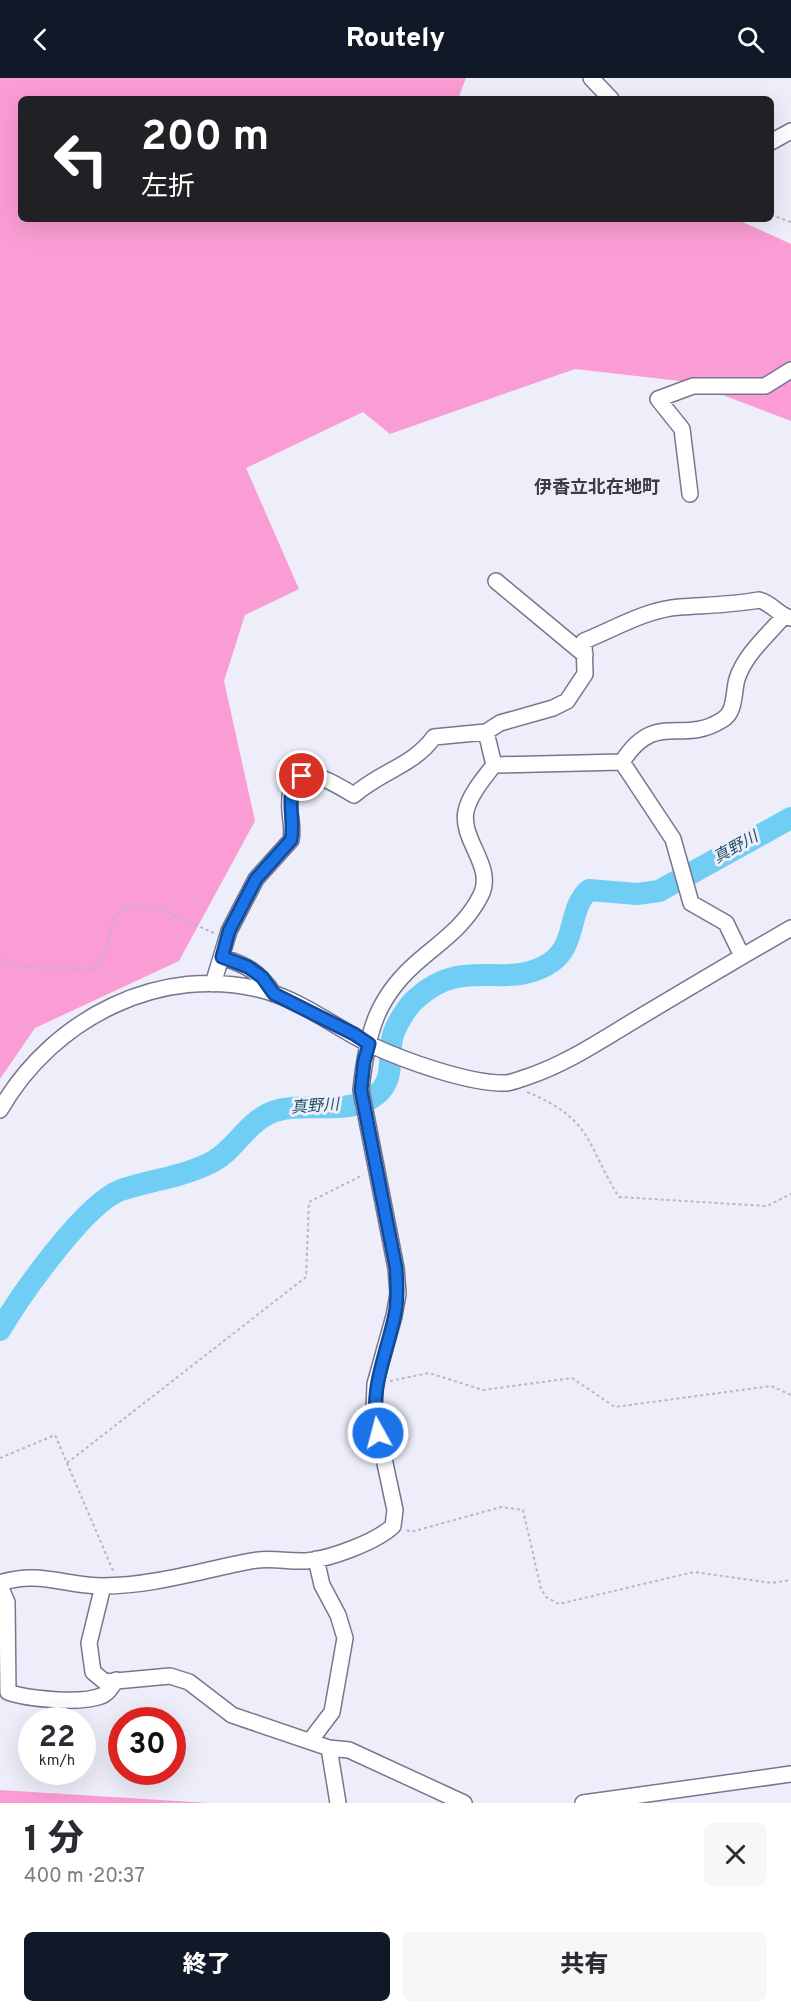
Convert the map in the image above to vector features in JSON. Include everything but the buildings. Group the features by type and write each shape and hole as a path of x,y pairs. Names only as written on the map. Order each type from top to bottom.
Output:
{"street":[{"path":"591,78 608,96"},
{"path":"774,140 791,131"},
{"path":"690,494 682,429 658,399 693,386 765,386 791,369"},
{"path":"496,580 585,654"},
{"path":"213,984 236,917 256,879 291,840 293,829 290,812 294,782 311,774 322,776 354,795 381,775 423,753 434,737 486,732 500,723 553,708 567,701 585,674 584,641 652,613 680,607 701,608 759,600 767,602 787,617 752,652 742,668 728,716 702,729 650,733 640,740 622,762 494,765"},
{"path":"116,1680 102,1696 83,1700 19,1696 8,1692 8,1602 0,1584 18,1577 49,1578 103,1586 164,1580 272,1557 303,1561 316,1560 381,1537 393,1526 395,1510 374,1412 375,1384 398,1294 396,1268 361,1090 364,1062 378,1010 388,992 407,972 461,926 482,892 483,871 468,830 466,811 474,793 494,765 486,732"},
{"path":"622,762 673,839 691,903 726,923 742,956"},
{"path":"0,1110 14,1086 36,1058 70,1030 98,1012 128,998 175,987 213,984 274,994 344,1028 369,1044 454,1075 506,1083 555,1068 791,928"},
{"path":"222,957 248,967 262,977 274,994"},
{"path":"310,1740 332,1712 345,1638 338,1615 322,1585 316,1560"},
{"path":"103,1586 89,1643 93,1672 105,1682 170,1676 189,1682 232,1715 329,1748 349,1750 464,1803"},
{"path":"329,1748 338,1803"},
{"path":"583,1803 791,1774"}],"path":[{"path":"774,216 791,222"},
{"path":"0,959 22,967 95,969 107,948 113,919 129,906 157,908 228,938"},
{"path":"506,1083 552,1103 578,1121 619,1197 767,1206 791,1194"},
{"path":"67,1463 306,1277 309,1202 376,1169"},
{"path":"375,1384 429,1373 483,1390 572,1378 615,1407 771,1386 791,1395"},
{"path":"0,1458 55,1435 119,1584"},
{"path":"393,1526 411,1532 501,1507 523,1510 541,1589 546,1597 559,1604 694,1572 772,1583 791,1580"}],"shaded area":[{"path":"0,78 466,78 459,96 18,96 18,222 743,222 791,244 791,421 689,382 575,369 390,434 363,412 246,468 299,589 245,615 224,681 255,821 179,961 35,1028 0,1079"},
{"path":"0,1790 209,1803 0,1803"}],"waterway":[{"name":"真野川","path":"0,1330 54,1252 106,1198 121,1190 178,1175 212,1162 229,1149 259,1119 279,1110 342,1107 366,1101 376,1095 387,1081 392,1040 398,1023 414,1001 434,986 467,975 513,975 545,966 556,959 563,950 577,908 589,890 637,894 659,891 791,818"}],"district":[{"name":"伊香立北在地町","path":"597,488"}],"route":[{"path":"302,776 294,782 291,791 290,812 293,829 291,840 256,879 229,931 222,957 248,967 262,977 274,994 354,1034 369,1044 364,1062 361,1090 386,1211 398,1294 375,1384 374,1412 378,1433"}]}
